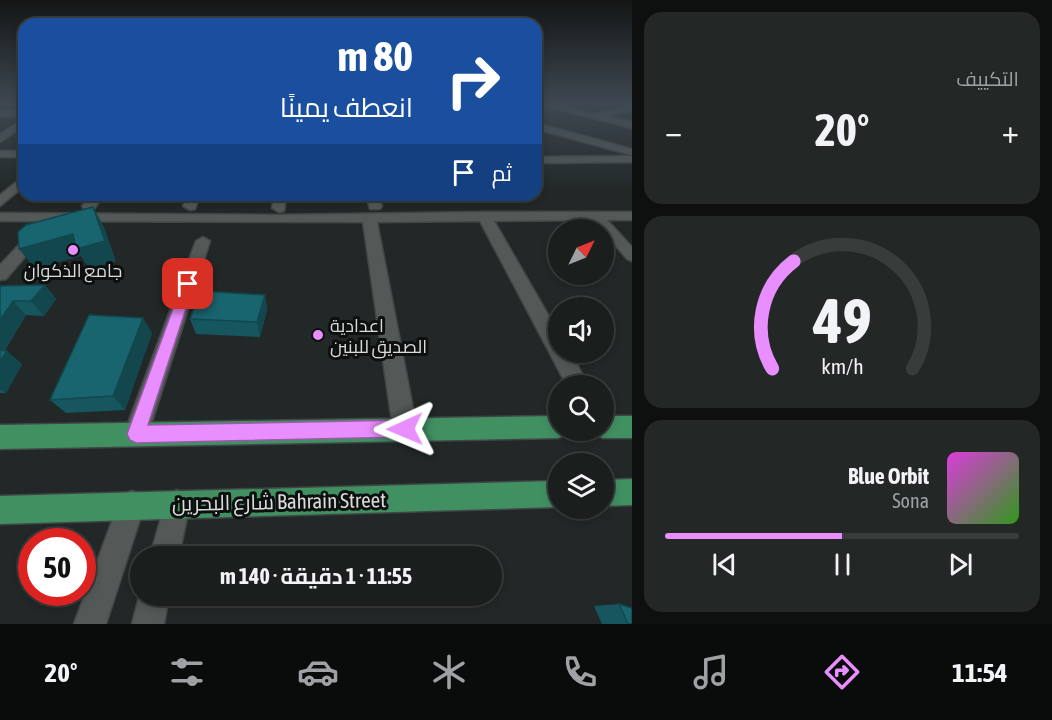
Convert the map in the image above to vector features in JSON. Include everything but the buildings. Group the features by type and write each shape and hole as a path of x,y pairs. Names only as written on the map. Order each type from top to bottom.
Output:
{"main road":[{"path":"0,437 548,427"},
{"path":"614,427 632,427"},
{"path":"614,492 632,492"},
{"name":"شارع البحرين Bahrain Street","path":"0,510 132,504 548,494"}],"street":[{"path":"562,133 632,152"},
{"path":"0,154 18,154"},
{"path":"542,160 632,159"},
{"path":"0,204 18,186"},
{"path":"89,206 94,201"},
{"path":"0,204 89,206 135,212 192,201 280,201 484,216 632,216"},
{"path":"0,217 372,206 632,205"},
{"path":"372,206 405,429"},
{"path":"0,275 56,216"},
{"path":"484,216 548,331"},
{"path":"596,216 632,256"},
{"path":"136,434 203,241"},
{"path":"166,546 177,503"},
{"path":"90,624 132,504"},
{"path":"148,624 152,606"}],"place":[{"name":"جامع الذكوان","path":"73,250"},
{"name":"اعدادية الصديق للبنين","path":"318,335"}],"route":[{"path":"188,284 136,434 405,429"}]}
